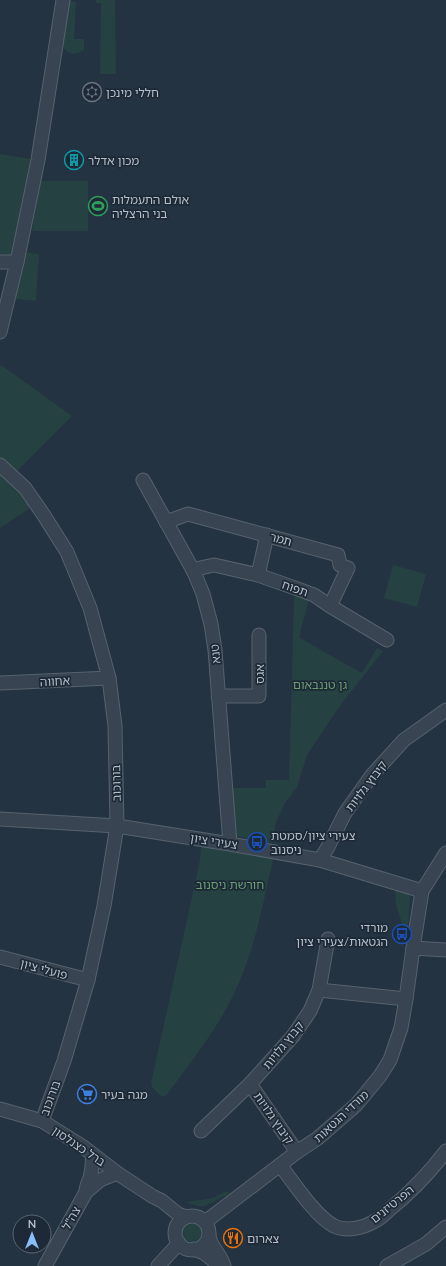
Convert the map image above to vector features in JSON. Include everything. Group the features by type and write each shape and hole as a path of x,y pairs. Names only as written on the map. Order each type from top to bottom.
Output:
{"street":[{"path":"0,332 17,262 38,160 63,0"},
{"path":"0,262 17,262"},
{"name":"בורוכוב","path":"0,465 25,488 67,552 90,608 110,678 115,726 117,826 104,906 88,980 64,1061 42,1121"},
{"name":"טנא","path":"143,480 194,572 203,594 211,624 215,650 230,844"},
{"name":"תמר","path":"166,522 188,514 267,536 338,559 342,566 348,568 330,606"},
{"path":"258,575 267,536"},
{"name":"תפוח","path":"194,572 200,568 214,566 258,575 314,595 388,640"},
{"name":"אגס","path":"218,696 259,696 259,635"},
{"name":"אחווה","path":"0,683 110,678"},
{"name":"קיבוץ גלויות","path":"320,860 331,842 345,813 372,775 404,740 446,710"},
{"name":"צעירי ציון","path":"0,819 117,826 230,844 320,860 422,891"},
{"name":"מורדי הגטאות","path":"205,1222 297,1152 318,1138 350,1110 380,1076 390,1060 400,1028 406,999 422,891 446,853"},
{"name":"קבוץ גלויות","path":"202,1131 250,1084 293,1036 310,1011 319,990 328,939"},
{"path":"413,948 446,950"},
{"name":"פועלי ציון","path":"0,957 88,980"},
{"path":"319,990 406,999"},
{"name":"קיבוץ גלויות","path":"250,1084 297,1152"},
{"name":"ברל כצנלסון","path":"0,1109 42,1121 82,1146 117,1173 162,1201 178,1214 186,1217 196,1216 205,1222"},
{"name":"הפרטיזנים","path":"280,1165 321,1217 335,1226 348,1230 376,1221 419,1182 446,1151"},
{"name":"צה\"ל","path":"86,1192 93,1165 92,1154"},
{"name":"צה\"ל","path":"45,1266 86,1192 100,1180 117,1173"},
{"name":"ברל כצנלסון","path":"152,1196 160,1207 175,1222 176,1236 179,1243"},
{"path":"176,1228 186,1217"},
{"path":"158,1266 179,1243 186,1248 204,1253 219,1266 223,1266 223,1261 209,1240 209,1234 205,1222"},
{"path":"387,1266 426,1244 446,1227"},
{"path":"194,1249 206,1243 209,1234"}],"green space":[{"path":"96,0 115,0 116,74 100,74 101,3 96,3"},
{"path":"68,1 76,2 74,39 84,39 84,50 74,54 68,52 61,45"},
{"path":"0,154 38,160 17,262 0,262"},
{"path":"40,181 88,181 88,231 32,231"},
{"path":"23,252 39,254 36,301 14,299"},
{"path":"1,365 72,416 17,471 0,458"},
{"path":"0,469 33,506 0,528"},
{"path":"393,565 426,574 417,607 384,598"},
{"name":"גן טננבאום","path":"294,596 309,600 300,638 362,673 377,648 383,651 339,707 307,755 297,787 285,803 276,822 272,843 236,836 229,788 266,788 266,780 289,780"},
{"name":"חורשת ניסנוב","path":"202,843 274,856 255,938 238,985 224,1013 206,1040 169,1092 165,1096 161,1096 152,1087 151,1083 199,865"},
{"path":"396,889 408,891 410,896 408,929 404,930 396,905"},
{"path":"224,1192 230,1193 205,1206 196,1206 187,1202 213,1198"},
{"path":"192,1222 199,1225 202,1232 199,1239 192,1242 185,1239 182,1232 185,1225"}],"place":[{"name":"חללי מינכן","path":"92,92"},
{"name":"מכון אדלר","path":"74,160"},
{"name":"אולם התעמלות בני הרצליה","path":"98,206"},
{"name":"צעירי ציון/סמטת ניסנוב","path":"257,842"},
{"name":"מורדי הגטאות/צעירי ציון","path":"402,934"},
{"name":"מגה בעיר","path":"87,1094"},
{"name":"צארום","path":"233,1238"}]}
